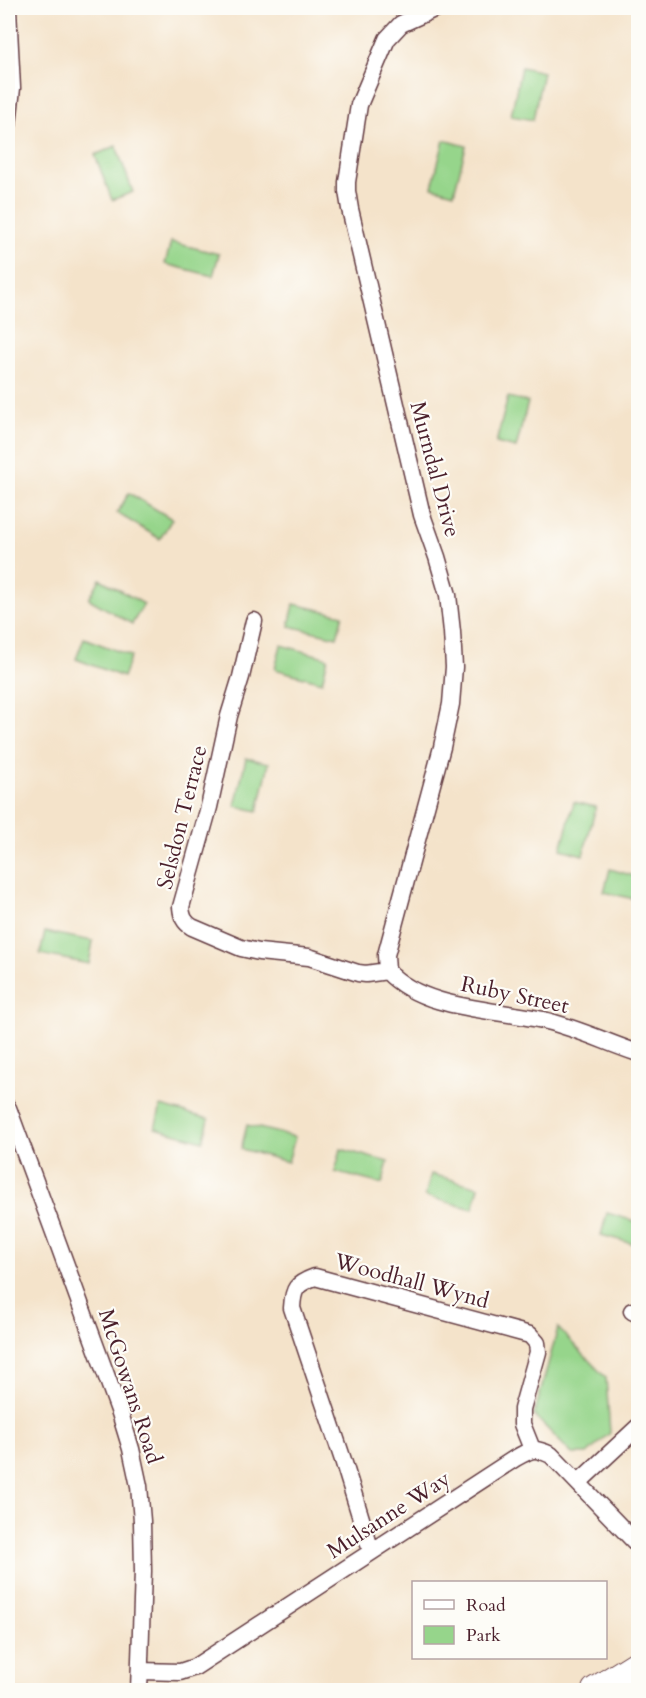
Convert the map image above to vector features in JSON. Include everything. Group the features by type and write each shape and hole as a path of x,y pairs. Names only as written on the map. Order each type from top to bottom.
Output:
{"main road":[{"path":"595,1690 639,1663"},
{"path":"634,1690 639,1688"}],"street":[{"name":"Murndal Drive","path":"387,971 386,955 442,747 451,704 454,667 448,595 422,515 346,191 359,105 387,39 401,24 436,8"},
{"path":"8,9 12,88 8,125"},
{"name":"Selsdon Terrace","path":"255,621 229,716 209,807 181,907 182,916 185,923 192,927 241,948 309,957 358,973 387,971"},
{"name":"Ruby Street","path":"387,971 419,993 492,1012 549,1021 639,1053"},
{"name":"McGowans Road","path":"8,1108 56,1235 131,1449 139,1486 142,1521 143,1571 139,1690"},
{"name":"Woodhall Wynd","path":"371,1551 292,1308 293,1293 301,1282 315,1277 530,1335 537,1343 538,1352 522,1409 522,1424 532,1449"},
{"path":"579,1482 639,1427"},
{"path":"532,1449 542,1450 551,1455 639,1545"},
{"name":"Mulsanne Way","path":"140,1671 180,1672 195,1667 371,1551 532,1449"}],"green space":[{"path":"521,67 543,72 533,120 511,116"},
{"path":"444,140 466,146 454,193 432,187"},
{"path":"116,146 133,192 112,200 95,155"},
{"path":"171,242 219,254 213,276 165,264"},
{"path":"508,397 528,402 516,448 496,443"},
{"path":"129,493 172,519 160,539 117,513"},
{"path":"100,579 144,604 132,624 89,599"},
{"path":"294,604 343,615 337,637 289,626"},
{"path":"84,638 131,656 123,677 76,659"},
{"path":"281,645 328,658 322,682 275,669"},
{"path":"246,758 269,763 258,811 235,806"},
{"path":"574,802 596,807 583,855 561,849"},
{"path":"610,869 638,877 638,900 604,892"},
{"path":"45,932 93,941 89,964 40,954"},
{"path":"161,1106 209,1119 203,1141 155,1128"},
{"path":"247,1125 295,1137 288,1162 241,1149"},
{"path":"341,1149 388,1162 382,1184 335,1172"},
{"path":"431,1174 479,1187 473,1209 425,1196"},
{"path":"607,1213 638,1222 638,1245 601,1235"},
{"path":"558,1328 606,1378 610,1433 587,1454 572,1454 534,1415"}]}
